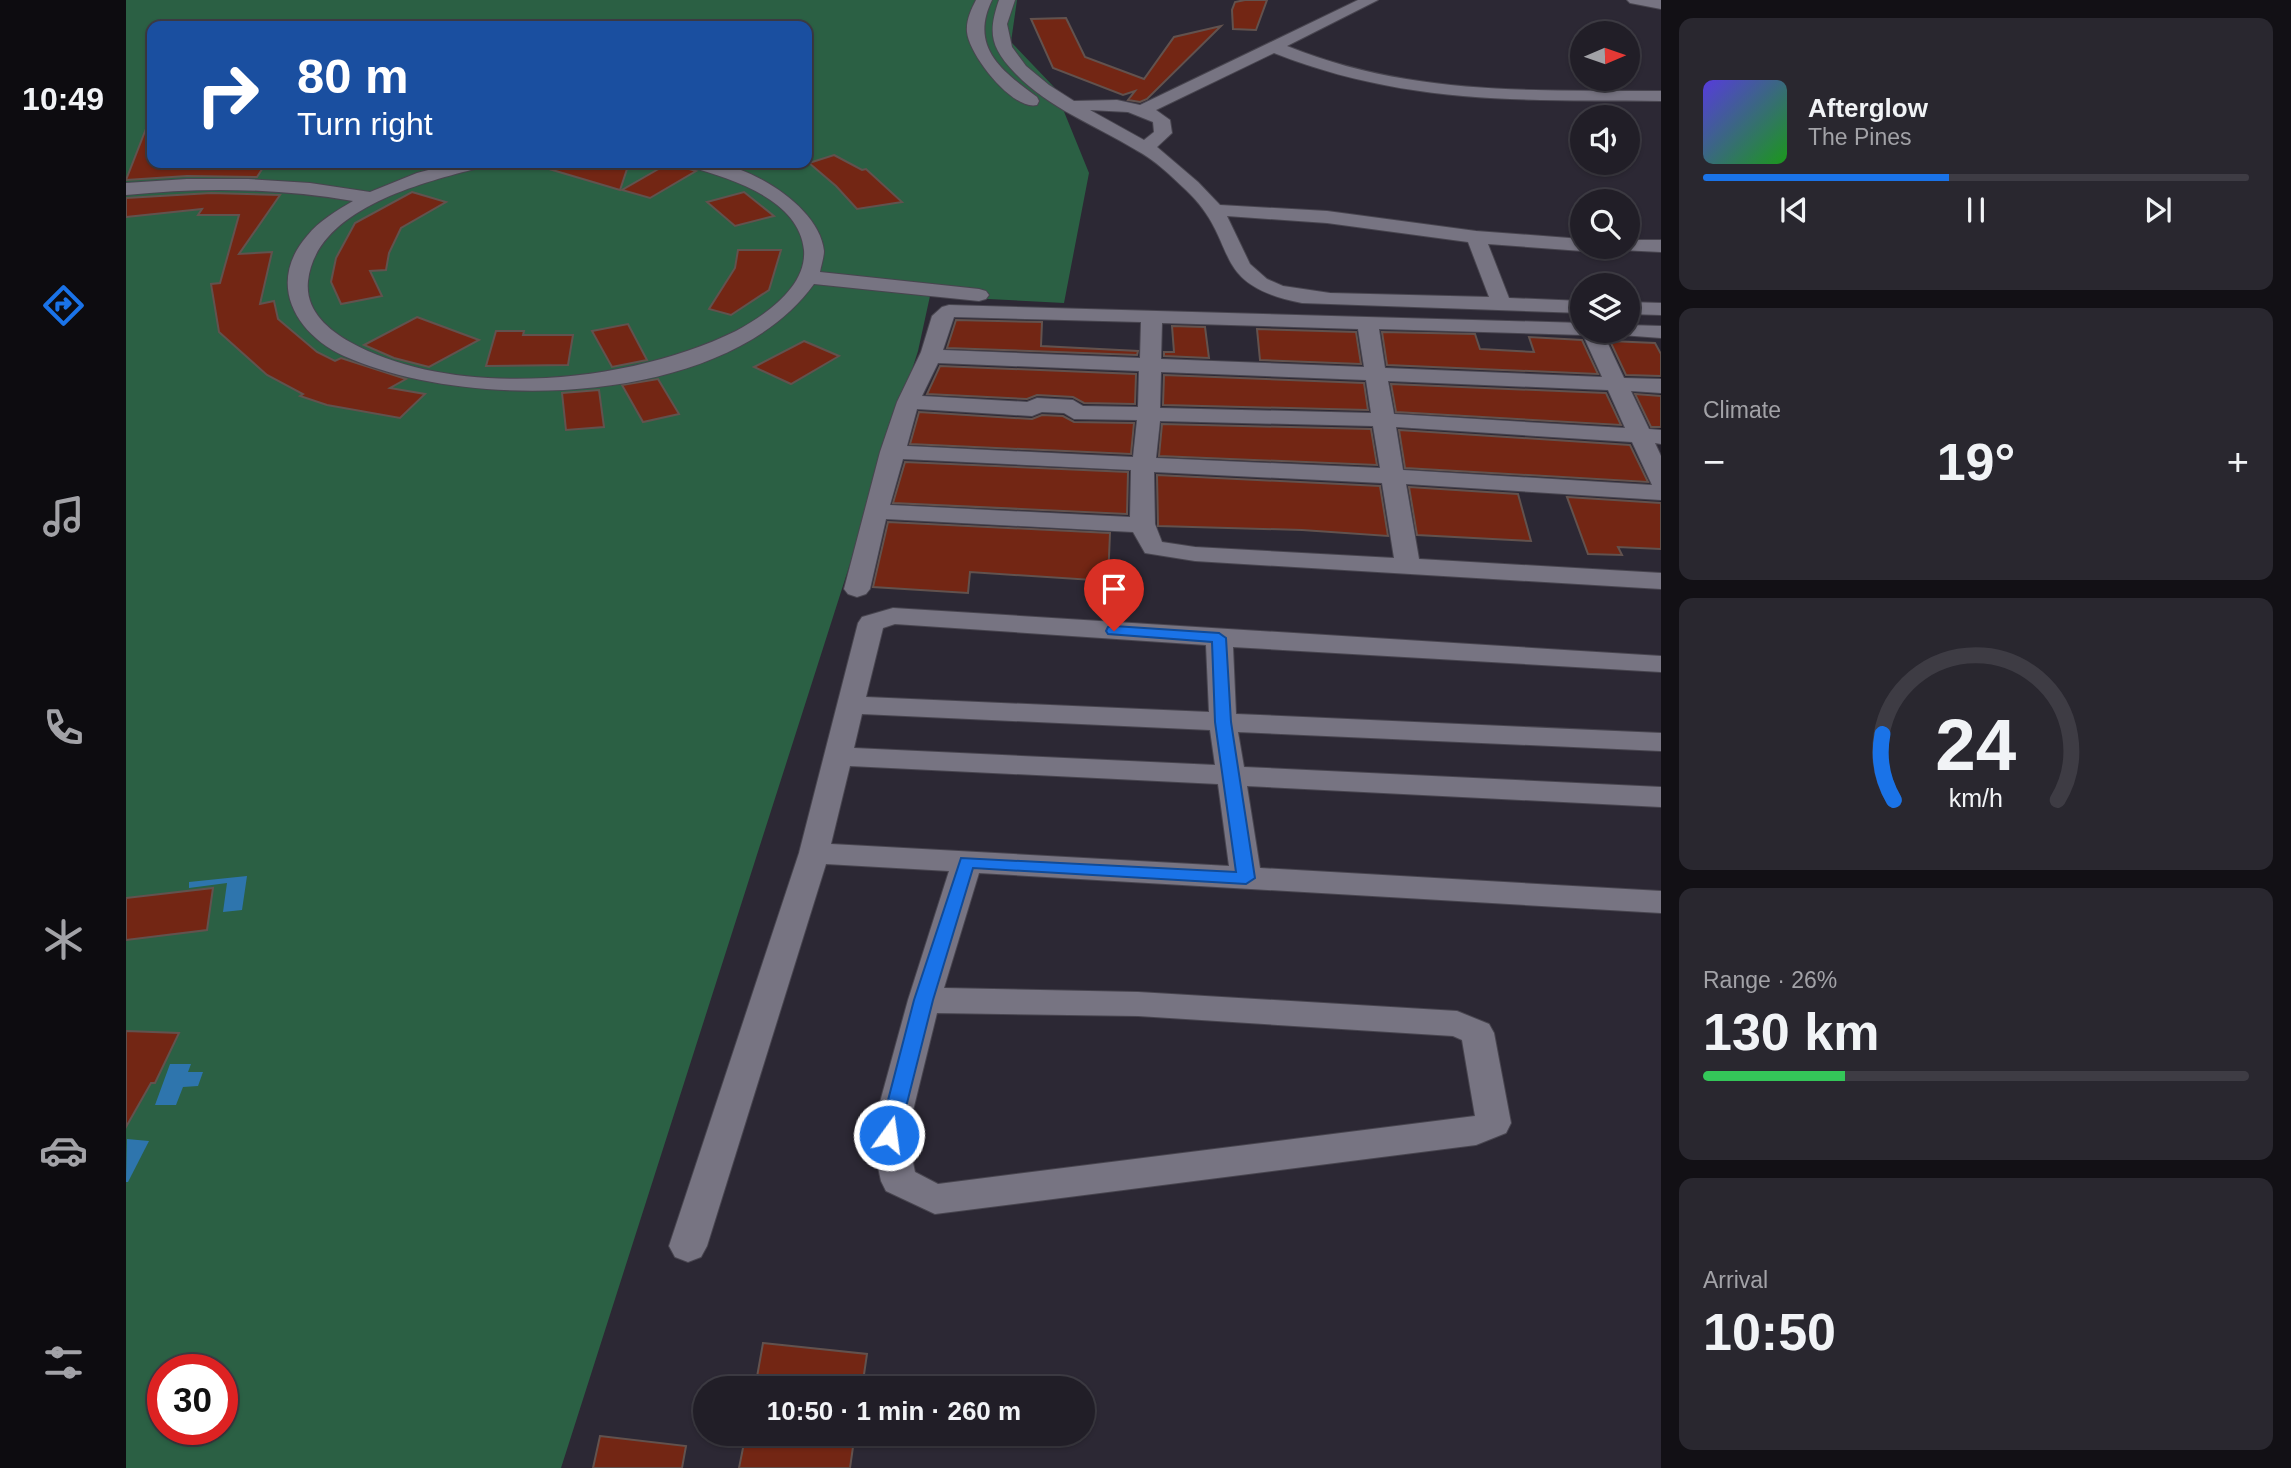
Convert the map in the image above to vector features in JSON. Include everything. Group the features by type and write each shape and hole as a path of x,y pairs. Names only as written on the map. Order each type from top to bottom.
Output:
{"street":[{"path":"984,0 974,23 977,45 987,63 1030,101 1100,137"},
{"path":"1007,0 999,23 1000,38 1022,71 1069,107 1146,147 1183,178 1214,210 1242,267 1252,281 1301,297 1570,306"},
{"path":"1145,109 1370,0"},
{"path":"1635,0 1661,4"},
{"path":"1274,47 1345,75 1428,90 1510,96 1661,96"},
{"path":"1069,107 1122,104 1145,109 1161,120 1163,133 1146,147"},
{"path":"458,168 412,180 371,198 336,220 311,244 301,262 296,280 298,298 306,315 321,332 342,347 402,370 440,378 502,384 556,383 610,377 691,358 755,330 779,313 797,295 808,277 815,252 813,239 801,216 763,186 716,168"},
{"path":"126,189 181,184 264,184 312,188 371,198"},
{"path":"1214,210 1328,218 1476,237 1570,243"},
{"path":"1476,237 1501,303"},
{"path":"1640,246 1661,246"},
{"path":"808,277 959,294 1131,306 1570,326"},
{"path":"1640,308 1661,309"},
{"path":"857,589 892,452 908,402 930,356 942,316 948,311 1367,324 1570,327"},
{"path":"1152,316 1148,365 1149,414 1143,464 1143,525 1148,544 1160,550 1661,581"},
{"path":"1367,324 1408,566"},
{"path":"1640,329 1661,330"},
{"path":"1597,343 1616,384 1651,436 1661,481"},
{"path":"930,356 1661,386"},
{"path":"908,402 1032,409 1037,405 1073,407 1074,412 1384,420 1651,436"},
{"path":"892,452 1393,476 1661,493"},
{"path":"876,511 1143,525"},
{"path":"688,1246 814,853 871,623 893,616 1661,664"},
{"path":"1219,638 1223,722 1246,878"},
{"path":"850,705 1661,742"},
{"path":"838,756 1661,797"},
{"path":"814,853 1661,902"},
{"path":"924,1000 1138,1004 1457,1024 1477,1033 1494,1123 1476,1131 935,1199 899,1181 889,1135 924,1000 967,862"}],"green space":[{"path":"126,0 1017,0 1011,42 1054,87 1089,173 1064,303 930,296 918,351 561,1468 126,1468"}],"water":[{"path":"247,876 242,910 223,912 227,883 189,888 189,882"},
{"path":"170,1064 191,1064 188,1072 203,1072 198,1086 183,1087 176,1105 155,1105"},
{"path":"127,1139 149,1141 126,1182"}],"building":[{"path":"1267,0 1256,30 1233,29 1232,10 1235,2"},
{"path":"1066,18 1085,57 1144,79 1174,37 1221,26 1147,99 1140,102 1128,100 1135,91 1123,95 1053,68 1031,19"},
{"path":"147,126 147,168 263,168 257,177 187,176 126,180"},
{"path":"834,155 862,170 866,169 902,202 857,209 812,166 812,162"},
{"path":"549,168 627,168 620,190"},
{"path":"660,168 686,168 696,171 650,198 622,190"},
{"path":"412,192 446,202 401,228 389,253 386,270 370,271 382,296 341,304 331,282 336,258 355,223"},
{"path":"744,192 774,216 735,226 707,202"},
{"path":"211,193 280,195 239,254 272,252 260,304 274,301 278,319 317,352 335,361 341,358 406,379 390,388 425,394 400,418 327,405 300,396 303,394 267,375 219,332 211,284 220,283 239,215 198,215 202,209 126,217 126,198"},
{"path":"738,250 781,250 769,290 731,315 709,309 735,268"},
{"path":"417,317 479,340 429,367 394,358 364,345"},
{"path":"956,320 1042,322 1041,346 1138,351 1137,355 947,348"},
{"path":"628,324 647,360 612,367 592,331"},
{"path":"1172,326 1205,327 1209,358 1164,356 1164,352 1174,352"},
{"path":"1257,329 1356,332 1361,364 1260,360"},
{"path":"496,331 524,331 523,335 573,335 568,365 486,366"},
{"path":"1382,332 1475,334 1480,349 1534,352 1529,337 1570,339 1570,343 1583,343 1598,374 1387,365"},
{"path":"804,341 839,356 791,384 754,367"},
{"path":"1611,343 1655,343 1661,354 1661,376 1626,375"},
{"path":"940,366 1136,374 1135,404 1084,403 1073,397 1037,395 1027,399 927,394"},
{"path":"1164,375 1364,383 1368,410 1163,405"},
{"path":"658,379 679,414 643,422 622,385"},
{"path":"1391,384 1606,393 1621,425 1396,412"},
{"path":"599,390 604,427 566,430 562,393"},
{"path":"1635,394 1661,396 1661,427 1651,427"},
{"path":"919,412 1032,419 1042,415 1063,416 1074,422 1134,423 1131,454 910,444"},
{"path":"1162,424 1371,429 1377,465 1159,456"},
{"path":"1399,430 1630,445 1648,482 1405,468"},
{"path":"905,462 1128,472 1127,514 893,503"},
{"path":"1157,475 1380,486 1388,536 1302,530 1158,526"},
{"path":"1409,487 1518,494 1531,541 1417,535"},
{"path":"1567,497 1661,503 1661,549 1618,547 1622,555 1588,554"},
{"path":"888,522 1110,533 1108,581 970,572 968,593 873,587"},
{"path":"213,888 207,930 126,940 126,898"},
{"path":"126,1031 179,1033 155,1083 151,1083 126,1127"},
{"path":"763,1343 867,1354 864,1376 757,1376"},
{"path":"600,1436 686,1446 682,1468 593,1468"},
{"path":"743,1446 853,1446 850,1468 739,1468"}],"route":[{"path":"889,1135 924,1000 967,862 1246,878 1223,722 1219,638 1114,631"}]}
